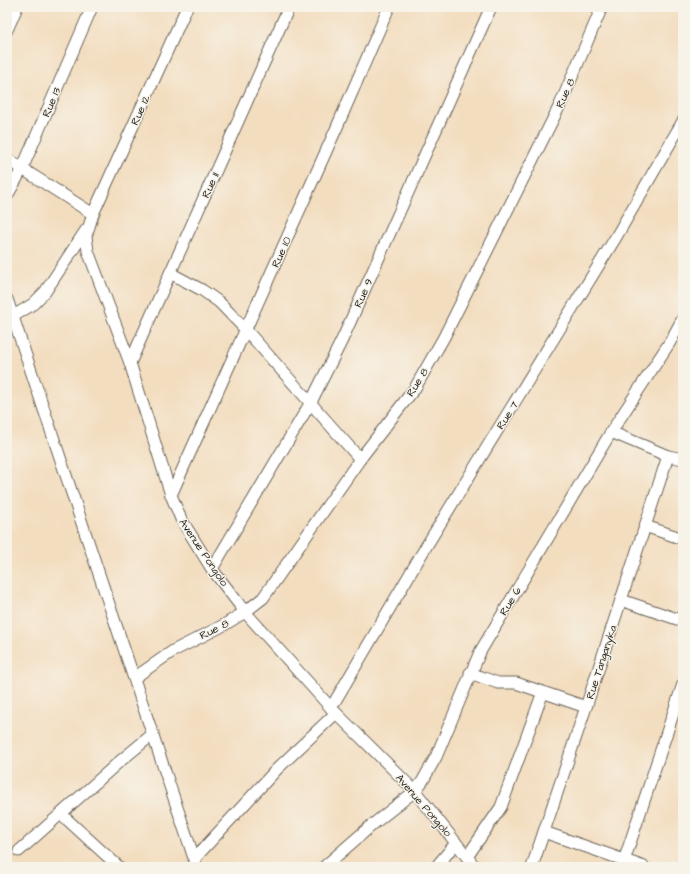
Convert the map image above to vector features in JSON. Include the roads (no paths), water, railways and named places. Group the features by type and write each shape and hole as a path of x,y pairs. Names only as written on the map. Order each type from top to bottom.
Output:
{"street":[{"path":"7,30 17,7"},
{"name":"Rue 13","path":"7,196 22,169 92,7"},
{"name":"Rue 12","path":"93,214 187,7"},
{"name":"Rue 11","path":"130,363 289,7"},
{"name":"Rue 10","path":"171,495 337,127 389,7"},
{"name":"Rue 9","path":"212,569 311,402 345,332 491,7"},
{"name":"Rue 8","path":"134,678 172,651 224,625 245,612 263,598 360,459 415,388 444,337 560,105 602,7"},
{"name":"Rue 7","path":"196,863 277,769 334,711 427,545 616,237 683,121"},
{"path":"7,158 93,214"},
{"name":"Avenue Pongolo","path":"93,214 86,236 88,252 130,363 171,495 181,519 212,569 245,612 334,711 415,791 475,867"},
{"path":"12,317 33,304 45,292 87,229"},
{"path":"170,273 202,290 219,302 311,402 360,459"},
{"path":"7,299 196,863"},
{"name":"Rue 6","path":"324,867 372,825 415,791 422,782 436,757 480,652 611,432 670,342 683,318"},
{"path":"611,432 668,456 683,459"},
{"name":"Rue Tanganyka","path":"532,867 668,456"},
{"path":"645,526 683,539"},
{"path":"621,600 683,621"},
{"path":"470,673 498,683 516,683 586,707"},
{"path":"623,864 683,684"},
{"path":"467,857 502,807 543,692"},
{"path":"19,851 119,762 153,734"},
{"path":"61,814 119,867"},
{"path":"544,832 623,864 644,867"},
{"path":"436,867 456,843"}]}
